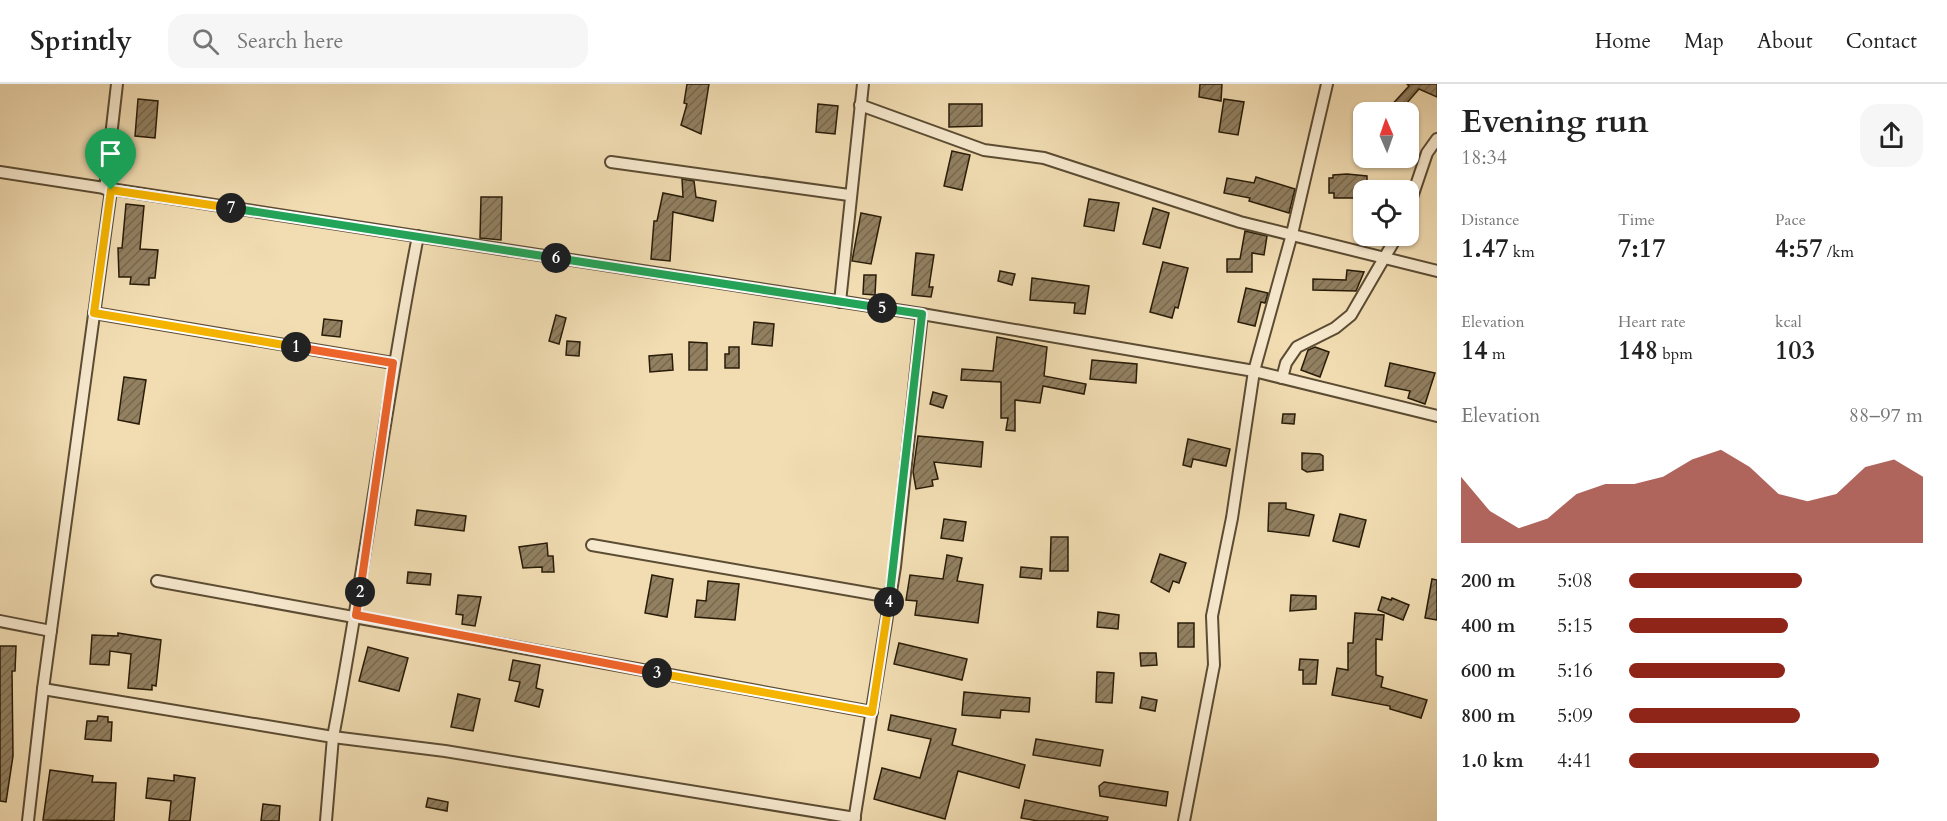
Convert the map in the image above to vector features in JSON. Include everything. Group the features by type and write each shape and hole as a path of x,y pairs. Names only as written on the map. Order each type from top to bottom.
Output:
{"street":[{"path":"28,821 43,689 94,313 117,84"},
{"path":"840,302 849,195 863,84"},
{"path":"1184,821 1214,665 1212,616 1232,518 1254,371 1292,234 1327,84"},
{"path":"860,105 984,150 1070,164 1240,222 1437,271"},
{"path":"1418,180 1427,153 1437,139"},
{"path":"611,162 849,195"},
{"path":"0,172 922,314 1254,371 1437,416"},
{"path":"326,821 333,737 356,615 393,363 418,236"},
{"path":"1282,378 1286,363 1297,347 1335,327 1351,315 1390,246"},
{"path":"94,313 393,363"},
{"path":"43,689 333,737 445,751 854,819 890,597 922,314"},
{"path":"592,545 890,597"},
{"path":"158,580 872,712"},
{"path":"0,621 51,631"}],"building":[{"path":"687,84 709,84 701,134 681,125 687,104 684,103"},
{"path":"1200,84 1222,84 1221,101 1199,97"},
{"path":"1407,84 1437,84 1437,97 1419,89 1408,102 1394,102 1409,86"},
{"path":"138,99 158,101 155,138 135,136"},
{"path":"1224,99 1244,102 1238,135 1219,132"},
{"path":"818,104 838,106 835,134 816,132"},
{"path":"949,104 982,104 982,126 949,127"},
{"path":"952,151 970,155 962,190 944,186"},
{"path":"1333,175 1367,176 1367,180 1353,180 1353,198 1334,198 1334,193 1329,193 1329,178 1333,178"},
{"path":"1256,177 1295,189 1289,213 1249,201 1250,198 1224,193 1227,178 1254,183"},
{"path":"682,179 694,181 696,197 716,201 713,221 673,212 670,261 651,259 654,221 657,221 663,193 683,197"},
{"path":"481,197 502,197 501,240 480,238"},
{"path":"1089,199 1119,203 1114,231 1084,226"},
{"path":"126,204 144,206 140,249 158,250 155,278 149,278 149,285 130,284 131,277 119,277 118,248 122,248"},
{"path":"1153,208 1169,213 1160,248 1143,244"},
{"path":"861,213 881,217 871,264 852,261"},
{"path":"1245,231 1267,236 1264,255 1252,253 1252,272 1227,272 1227,259 1240,259"},
{"path":"916,253 934,255 929,287 933,287 931,297 912,295"},
{"path":"1163,262 1188,268 1178,308 1175,307 1172,318 1150,312"},
{"path":"1347,270 1364,272 1356,291 1313,290 1313,279 1346,280"},
{"path":"1000,271 1015,274 1012,285 998,281"},
{"path":"864,275 876,275 875,295 863,294"},
{"path":"1032,278 1089,286 1085,314 1074,313 1075,303 1030,300"},
{"path":"1246,288 1268,293 1265,303 1261,302 1255,326 1238,322"},
{"path":"556,315 566,318 559,344 549,341"},
{"path":"324,319 342,321 340,337 322,335"},
{"path":"754,322 774,324 772,346 752,344"},
{"path":"997,337 1047,347 1044,376 1086,384 1084,394 1043,386 1040,403 1015,400 1015,431 1006,430 1008,418 1001,418 1001,382 961,380 962,369 993,371"},
{"path":"567,341 580,342 579,356 566,355"},
{"path":"689,342 707,343 707,370 689,370"},
{"path":"729,347 739,347 739,368 725,368 725,354 729,354"},
{"path":"1315,347 1329,352 1320,377 1301,370 1308,350"},
{"path":"672,354 673,370 650,372 649,356"},
{"path":"1092,360 1137,364 1136,383 1090,379"},
{"path":"1390,363 1435,373 1425,404 1408,398 1410,391 1385,386"},
{"path":"124,377 146,380 139,424 118,420"},
{"path":"933,392 947,396 943,408 930,404"},
{"path":"1283,414 1295,414 1294,424 1282,423"},
{"path":"918,436 983,442 981,467 934,462 938,479 932,480 933,486 916,489 913,472"},
{"path":"1188,439 1230,449 1226,466 1193,459 1191,467 1183,465"},
{"path":"1302,453 1323,456 1323,470 1307,472 1302,469"},
{"path":"1269,503 1286,503 1286,509 1314,515 1309,536 1268,531"},
{"path":"417,510 466,516 464,531 415,525"},
{"path":"1340,514 1366,520 1359,547 1333,541"},
{"path":"944,519 966,522 963,541 941,538"},
{"path":"1051,537 1068,537 1068,571 1050,571"},
{"path":"547,543 548,556 553,556 554,572 542,572 542,567 523,568 519,547"},
{"path":"1160,554 1186,563 1179,583 1173,581 1169,592 1151,582"},
{"path":"947,555 962,558 957,581 983,585 978,623 915,615 917,601 906,600 910,575 943,579"},
{"path":"1021,567 1042,569 1041,579 1020,577"},
{"path":"408,572 431,574 430,585 407,583"},
{"path":"652,575 673,579 667,617 645,613"},
{"path":"1432,579 1437,580 1437,620 1425,618"},
{"path":"708,581 739,584 735,620 695,617 697,600 706,601"},
{"path":"458,595 481,597 475,626 462,624 463,615 456,614"},
{"path":"1291,595 1316,596 1316,609 1290,611"},
{"path":"1382,597 1391,600 1392,598 1409,605 1403,620 1378,610"},
{"path":"1098,612 1119,615 1118,629 1097,627"},
{"path":"1355,613 1384,615 1382,640 1376,639 1376,675 1383,677 1381,687 1427,700 1421,718 1390,709 1390,706 1332,695 1337,668 1348,670 1348,643 1353,643"},
{"path":"1178,623 1194,623 1194,647 1178,647"},
{"path":"118,633 161,640 156,686 152,685 152,690 128,688 131,654 110,651 109,665 90,664 92,635 118,636"},
{"path":"899,643 967,659 962,680 894,664"},
{"path":"0,646 16,646 15,671 12,671 13,756 6,802 0,801"},
{"path":"368,647 408,658 399,691 359,681"},
{"path":"1140,653 1156,653 1157,665 1141,666"},
{"path":"1300,659 1318,660 1316,684 1303,684 1303,670 1299,670"},
{"path":"513,660 540,665 536,688 543,690 539,707 515,701 520,682 509,680"},
{"path":"1097,672 1114,673 1112,703 1096,702"},
{"path":"964,692 1030,698 1029,712 1001,710 1000,718 962,715"},
{"path":"458,694 480,699 473,731 451,727"},
{"path":"1142,697 1157,700 1155,711 1140,708"},
{"path":"891,715 956,729 952,745 1025,765 1019,788 958,771 945,819 874,799 882,768 920,778 931,739 888,730"},
{"path":"98,716 108,717 108,722 112,722 111,741 85,739 87,721 97,721"},
{"path":"1036,739 1103,750 1100,766 1033,755"},
{"path":"50,770 93,776 92,782 116,783 114,821 43,820"},
{"path":"174,775 195,778 190,821 169,821 171,801 146,798 148,778 174,781"},
{"path":"1104,782 1168,792 1166,806 1100,796 1099,786"},
{"path":"428,798 448,802 447,811 426,807"},
{"path":"1025,800 1108,817 1107,821 1038,821 1021,818"},
{"path":"263,804 280,806 279,821 261,821"}],"route":[{"path":"111,190 922,314 895,567 872,712 356,615 393,363 94,313 111,190"}]}
